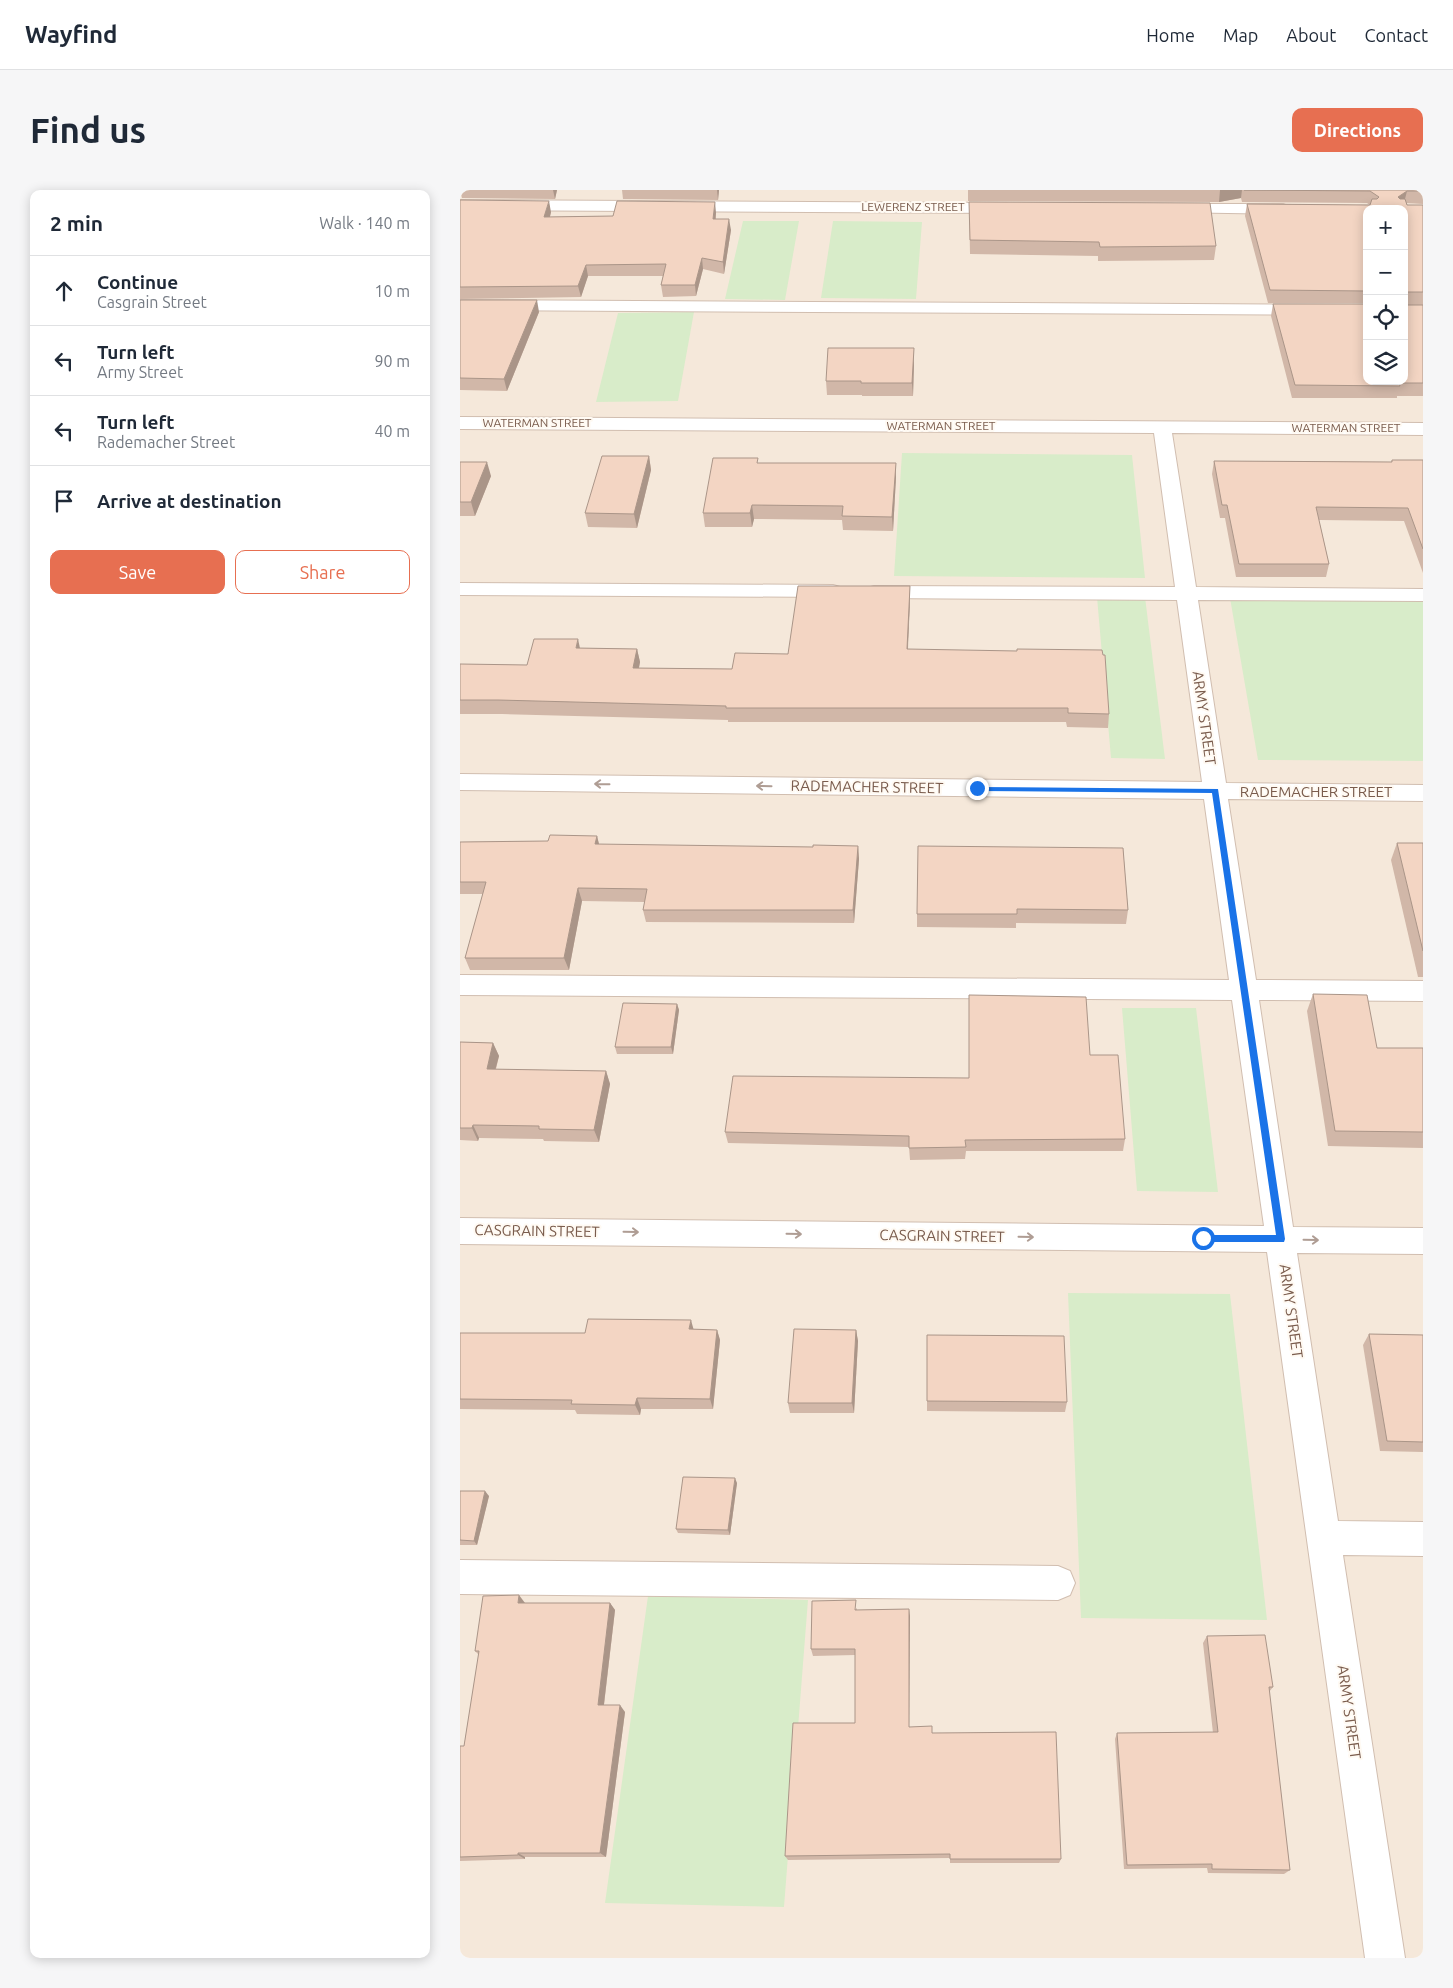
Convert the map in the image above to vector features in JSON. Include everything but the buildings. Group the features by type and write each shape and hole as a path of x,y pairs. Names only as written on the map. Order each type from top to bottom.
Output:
{"street":[{"name":"LEWERENZ STREET","path":"460,205 1018,208"},
{"path":"1158,208 1297,209"},
{"path":"460,305 1363,310"},
{"name":"WATERMAN STREET","path":"460,423 1423,429"},
{"name":"ARMY STREET","path":"1162,427 1385,1958"},
{"path":"460,590 1423,594"},
{"name":"RADEMACHER STREET","path":"460,782 1423,793"},
{"path":"460,985 1423,991"},
{"name":"CASGRAIN STREET","path":"460,1231 1423,1241"},
{"path":"1324,1538 1423,1539"},
{"path":"460,1577 1058,1583"}],"shaded area":[{"path":"460,190 1423,190 1423,1958 460,1958"}],"green space":[{"path":"743,221 799,221 785,300 725,299"},
{"path":"833,221 922,222 916,299 821,298"},
{"path":"694,312 678,401 596,402 618,313"},
{"path":"902,453 1132,455 1145,578 894,576"},
{"path":"1097,597 1145,597 1165,759 1111,758"},
{"path":"1230,598 1423,600 1423,761 1258,760"},
{"path":"1122,1008 1196,1008 1218,1192 1137,1191"},
{"path":"1068,1293 1230,1294 1267,1620 1081,1618"},
{"path":"648,1596 808,1600 784,1907 605,1903"}],"route":[{"path":"977,788 1215,791 1281,1239 1203,1238"}]}
